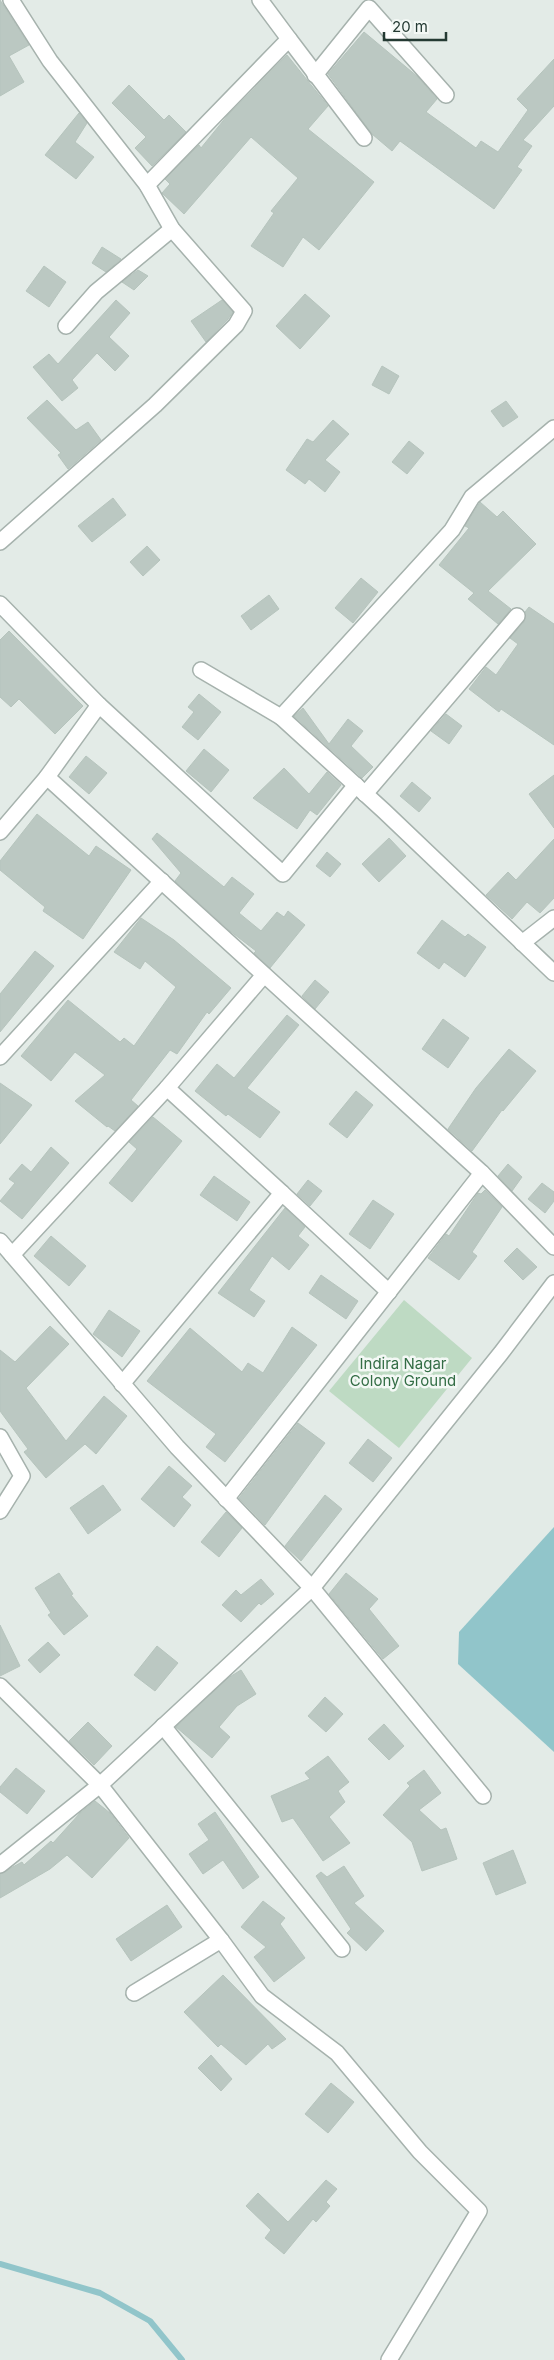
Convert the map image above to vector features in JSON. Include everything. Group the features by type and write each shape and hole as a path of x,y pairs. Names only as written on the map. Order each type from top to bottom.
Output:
{"street":[{"path":"0,542 155,405 236,325 244,311 172,229 147,185 50,61 11,0"},
{"path":"260,0 364,138"},
{"path":"315,75 370,8 446,95"},
{"path":"147,185 289,39"},
{"path":"66,326 96,292 172,229"},
{"path":"281,717 452,530 472,497 554,428"},
{"path":"0,604 99,705 283,874 517,616"},
{"path":"201,670 281,717 554,973"},
{"path":"0,832 47,777 99,705"},
{"path":"47,777 482,1173 554,1247"},
{"path":"0,1057 162,881"},
{"path":"522,943 554,918"},
{"path":"12,1256 167,1088 264,975"},
{"path":"167,1088 388,1292"},
{"path":"226,1499 482,1173"},
{"path":"122,1384 282,1193"},
{"path":"0,1241 177,1447 312,1588 483,1796"},
{"path":"0,1865 100,1785 312,1588 501,1353 554,1283"},
{"path":"0,1437 22,1476 0,1511"},
{"path":"0,1686 100,1785 221,1940 262,1996 337,2053 420,2152 479,2211 389,2360"},
{"path":"163,1726 342,1949"},
{"path":"134,1993 221,1940"}],"green space":[{"name":"Indira Nagar Colony Ground","path":"404,1300 472,1358 399,1448 329,1391"}],"water":[{"path":"554,1527 554,1752 458,1664 459,1632"}],"building":[{"path":"0,0 29,45 9,56 24,82 0,96"},
{"path":"364,32 418,77 437,99 426,112 476,148 481,141 498,152 528,110 517,99 554,59 554,106 523,140 532,146 517,167 522,170 494,209 400,141 392,151 372,134 328,74"},
{"path":"287,55 328,106 308,129 374,182 319,250 303,237 283,267 251,246 274,213 271,211 298,178 251,137 184,214 162,193 170,184 165,179 199,145 201,148 227,116"},
{"path":"129,85 164,120 169,115 186,132 152,166 135,148 146,137 112,103"},
{"path":"79,113 87,123 75,142 94,157 76,179 45,155"},
{"path":"102,247 121,259 106,272 92,263"},
{"path":"44,266 66,282 49,307 26,291"},
{"path":"138,270 148,276 134,290 122,282"},
{"path":"305,294 330,316 300,349 276,326"},
{"path":"116,300 130,313 109,337 129,356 115,371 97,353 72,380 78,388 62,401 33,367 49,354 58,364"},
{"path":"222,300 233,312 206,342 191,321"},
{"path":"382,366 399,376 389,394 372,385"},
{"path":"47,400 76,430 88,422 101,440 68,469 58,455 61,453 27,418"},
{"path":"506,401 518,417 503,427 491,411"},
{"path":"333,420 349,434 325,460 340,472 325,492 309,479 305,484 286,470 307,439 313,442"},
{"path":"409,441 424,453 407,474 392,462"},
{"path":"113,498 126,515 92,542 78,526"},
{"path":"480,502 497,517 503,511 536,544 488,591 511,609 498,624 468,599 474,593 439,565 469,528 465,526"},
{"path":"147,546 160,560 143,576 130,562"},
{"path":"361,578 378,592 353,623 335,608"},
{"path":"269,595 279,609 251,630 241,616"},
{"path":"529,607 554,624 554,745 501,709 499,712 469,689 486,667 496,675 518,644 510,638 524,622 525,612"},
{"path":"9,631 83,706 55,734 19,699 11,707 0,697 0,640"},
{"path":"199,694 221,712 198,740 182,727 194,712 188,707"},
{"path":"303,708 329,744 348,719 363,731 351,746 373,767 362,778 294,716"},
{"path":"446,714 462,726 449,744 431,731"},
{"path":"204,749 229,770 211,792 186,771"},
{"path":"86,756 107,773 89,794 69,777"},
{"path":"284,768 309,794 327,772 341,785 317,815 310,810 297,829 253,798"},
{"path":"554,775 554,828 529,794"},
{"path":"412,782 431,798 419,812 400,796"},
{"path":"37,814 89,856 96,846 131,870 83,939 43,911 45,907 0,870 0,861"},
{"path":"157,833 224,887 232,877 254,894 239,913 261,931 277,912 284,917 288,911 305,925 270,968 254,953 256,951 230,931 175,881 181,873 152,839"},
{"path":"389,838 406,856 379,882 362,864"},
{"path":"554,839 554,898 540,913 527,902 512,919 486,895 508,872 516,880"},
{"path":"327,852 341,864 330,877 316,866"},
{"path":"141,918 174,940 231,988 209,1014 207,1012 177,1054 170,1050 131,1100 138,1106 115,1131 107,1127 75,1101 105,1075 75,1052 51,1081 21,1056 68,1000 120,1042 124,1038 134,1046 176,987 145,961 140,969 114,952"},
{"path":"442,920 465,937 468,934 486,947 465,977 444,962 439,969 417,953"},
{"path":"35,951 54,966 0,1032 0,994"},
{"path":"315,980 329,992 315,1009 302,996"},
{"path":"287,1015 299,1025 247,1088 280,1112 260,1138 228,1114 226,1116 195,1091 217,1064 234,1078"},
{"path":"443,1019 469,1038 448,1068 422,1049"},
{"path":"509,1049 536,1071 502,1110 472,1151 448,1129 476,1088"},
{"path":"0,1083 32,1105 0,1144"},
{"path":"356,1091 373,1105 347,1138 329,1124"},
{"path":"153,1117 182,1141 132,1202 109,1183 137,1149 129,1142"},
{"path":"51,1147 69,1163 22,1219 0,1201 15,1183 9,1179 22,1164 31,1172"},
{"path":"508,1164 522,1177 512,1191 498,1176"},
{"path":"214,1176 250,1202 237,1221 200,1195"},
{"path":"308,1180 322,1191 310,1206 297,1194"},
{"path":"542,1183 554,1192 554,1201 545,1213 528,1199"},
{"path":"485,1190 502,1207 472,1252 477,1256 459,1280 428,1258 446,1234 449,1236 478,1193 481,1194"},
{"path":"373,1200 394,1214 370,1249 349,1234"},
{"path":"285,1208 305,1227 298,1236 309,1245 289,1270 272,1256 249,1290 265,1301 254,1317 218,1293"},
{"path":"51,1236 86,1266 69,1286 34,1256"},
{"path":"517,1248 537,1267 523,1280 504,1261"},
{"path":"321,1275 358,1301 346,1319 309,1293"},
{"path":"109,1310 140,1331 122,1357 93,1334"},
{"path":"50,1326 69,1344 26,1388 66,1441 104,1396 127,1416 96,1454 85,1444 46,1478 24,1452 28,1449 0,1411 0,1350 15,1362"},
{"path":"292,1327 317,1345 225,1462 206,1447 216,1434 147,1381 190,1328 242,1372 248,1363 263,1373"},
{"path":"298,1423 325,1443 265,1525 239,1498"},
{"path":"368,1439 392,1458 373,1482 349,1463"},
{"path":"169,1466 192,1486 182,1497 191,1505 174,1527 141,1499"},
{"path":"103,1485 121,1510 88,1534 70,1508"},
{"path":"325,1495 342,1509 301,1561 285,1546"},
{"path":"226,1512 242,1528 219,1557 201,1542"},
{"path":"59,1573 73,1594 71,1595 88,1616 64,1635 48,1615 51,1613 35,1588"},
{"path":"346,1573 378,1599 369,1609 399,1646 383,1659 329,1594"},
{"path":"261,1579 274,1594 261,1605 259,1603 241,1622 222,1605 236,1590 241,1595"},
{"path":"0,1625 20,1666 0,1676"},
{"path":"48,1642 60,1655 40,1673 28,1660"},
{"path":"157,1646 178,1663 155,1691 134,1675"},
{"path":"241,1670 256,1694 237,1706 219,1727 230,1737 212,1758 176,1727 228,1678"},
{"path":"325,1697 343,1714 326,1732 308,1716"},
{"path":"88,1722 112,1746 94,1765 69,1741"},
{"path":"384,1724 404,1746 389,1760 368,1739"},
{"path":"328,1756 349,1782 338,1791 345,1802 329,1817 350,1843 323,1861 293,1818 282,1822 271,1796 310,1779 305,1773"},
{"path":"16,1768 45,1791 27,1814 0,1792 0,1787"},
{"path":"424,1770 441,1793 419,1810 441,1830 446,1828 457,1859 422,1871 412,1842 383,1815 410,1786 407,1783"},
{"path":"95,1801 110,1813 129,1838 92,1878 67,1855 50,1869 0,1898 0,1874 22,1862 24,1865 51,1841 53,1843 80,1813"},
{"path":"215,1812 259,1877 243,1889 223,1860 203,1874 189,1854 209,1840 198,1824"},
{"path":"513,1850 526,1883 496,1895 483,1863"},
{"path":"344,1866 364,1896 354,1903 384,1931 366,1951 347,1933 351,1929 316,1876 321,1872 327,1877"},
{"path":"263,1901 285,1918 280,1924 305,1958 274,1982 254,1957 266,1947 241,1927"},
{"path":"167,1905 182,1927 131,1961 116,1939"},
{"path":"223,1975 286,2039 272,2049 268,2044 246,2065 221,2044 218,2047 184,2012"},
{"path":"211,2055 232,2079 221,2091 198,2068"},
{"path":"331,2083 354,2102 328,2133 305,2114"},
{"path":"326,2180 337,2189 326,2202 330,2206 316,2222 313,2219 284,2254 265,2238 271,2230 246,2206 258,2193 288,2222"}],"waterway":[{"path":"0,2264 100,2293 150,2321 182,2360"}]}
